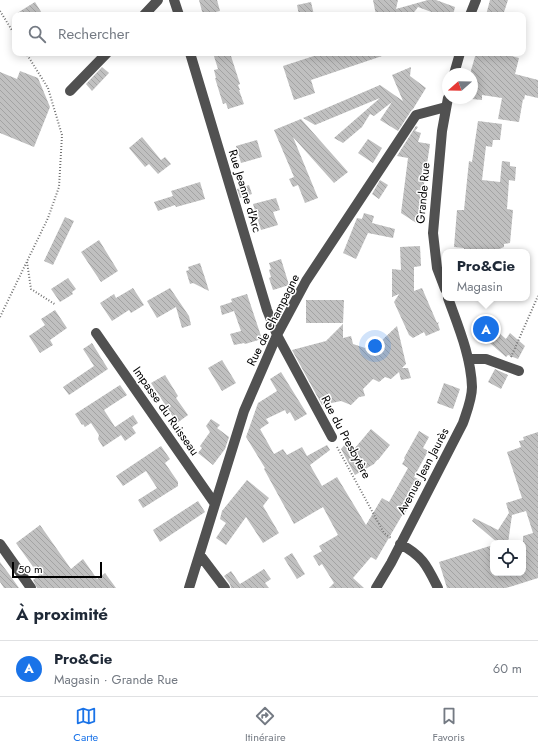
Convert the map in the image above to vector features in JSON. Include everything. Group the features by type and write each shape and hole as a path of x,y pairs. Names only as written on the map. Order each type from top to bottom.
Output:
{"street":[{"path":"147,12 158,0"},
{"path":"174,0 178,12"},
{"path":"471,12 476,0"},
{"path":"70,91 104,56"},
{"name":"Rue Jeanne d'Arc","path":"191,56 267,310 277,335"},
{"path":"456,68 459,56"},
{"name":"Rue de Champagne","path":"189,588 244,411 277,335 306,281 416,115 444,104"},
{"name":"Grande Rue","path":"442,281 437,268 433,233 442,131 447,104"},
{"path":"449,301 468,359 486,359 519,371"},
{"name":"Impasse du Ruisseau","path":"96,333 215,504"},
{"name":"Rue du Presbytère","path":"277,335 332,437"},
{"name":"Avenue Jean Jaurès","path":"376,588 463,423 470,404 472,387 468,359"},
{"path":"0,544 31,588"},
{"path":"400,544 409,548 425,562 438,588"},
{"path":"200,555 225,588"}],"path":[{"path":"0,11 12,30"},
{"path":"0,317 48,218 59,187 62,135 48,88 28,56"},
{"path":"27,261 31,289 56,305"},
{"path":"507,366 538,296"},
{"name":"Rue du Presbytère","path":"332,437 384,533 400,544"}],"building":[{"path":"199,0 217,0 220,11 202,12"},
{"path":"373,0 398,0 396,9 428,0 436,0 455,7 454,12 431,12 418,7 414,12 375,12"},
{"path":"490,0 508,0 504,12 487,12"},
{"path":"35,2 41,12 19,12"},
{"path":"311,2 313,12 298,12 297,5"},
{"path":"214,56 231,56 240,84 238,85 239,90 244,104 228,109 226,103 223,104 215,78 214,70 218,69"},
{"path":"314,56 382,56 311,80 315,93 294,100 283,66"},
{"path":"475,56 511,56 519,58 515,74 538,80 538,98 525,95 519,122 498,119 502,98 482,95 482,100 478,100 478,68 472,68"},
{"path":"102,67 109,73 92,91 86,84"},
{"path":"411,67 410,76 426,88 398,131 380,120 392,102 374,116 370,114 362,127 343,143 334,138 380,98 315,125 303,118 380,85 403,101 392,75"},
{"path":"20,71 38,78 50,107 34,147 0,133 0,72 17,79"},
{"path":"301,119 348,172 334,183 293,137 318,198 305,203 298,185 293,187 289,179 294,177 274,130"},
{"path":"478,121 502,124 500,140 493,140 492,147 486,146 482,180 500,182 502,161 510,162 510,166 516,167 515,181 509,180 507,209 513,210 510,243 504,244 504,247 499,249 464,249 454,247 457,210 464,210 469,161 472,162"},
{"path":"416,126 418,127 415,131 421,133 418,142 430,144 418,224 401,213 408,158 397,156"},
{"path":"142,137 161,160 165,157 171,164 158,174 149,164 145,167 129,148"},
{"path":"368,139 382,148 373,163 358,153"},
{"path":"257,140 262,157 241,163 236,146"},
{"path":"380,180 388,185 379,199 372,194"},
{"path":"200,182 205,199 176,207 175,205 158,211 154,202 173,196 171,191"},
{"path":"249,185 252,194 240,198 237,189"},
{"path":"276,198 280,210 273,212 278,225 261,230 253,204"},
{"path":"364,213 374,216 372,223 395,229 393,238 368,233 356,259 343,253 357,218 362,219"},
{"path":"65,217 74,221 53,265 44,261"},
{"path":"99,240 118,271 101,282 81,252"},
{"path":"420,246 421,266 414,267 414,291 422,288 437,323 439,322 438,324 440,330 426,336 424,332 413,338 409,335 394,302 399,294 392,297 392,269 401,270 400,247"},
{"path":"281,259 289,285 273,290 269,278 271,277 269,270 271,269 269,263"},
{"path":"200,263 209,291 193,283 190,284 186,271 189,270 188,267"},
{"path":"68,278 76,289 72,292 73,294 60,302 51,289"},
{"path":"133,288 144,305 131,313 129,310 112,321 100,303 114,294 116,298"},
{"path":"170,288 189,316 191,325 182,328 176,307 157,318 147,301"},
{"path":"247,294 262,339 245,344 234,345 230,334 241,331 234,311 222,315 220,306 232,302 231,299"},
{"path":"306,300 344,300 343,323 306,323"},
{"path":"55,310 67,328 50,340 53,345 40,353 29,336 45,325 41,319"},
{"path":"483,319 506,339 510,333 525,346 518,359 508,355 506,357 474,329"},
{"path":"343,324 343,338 351,336 353,344 365,348 370,343 377,345 397,326 406,364 402,368 408,368 411,378 401,380 399,372 391,379 385,377 379,382 373,379 363,389 365,396 359,397 351,405 341,401 322,405 292,350 326,341"},
{"path":"92,343 108,369 69,395 63,387 94,366 83,349"},
{"path":"222,360 236,383 222,391 208,368"},
{"path":"495,369 508,375 501,389 488,382"},
{"path":"281,372 307,414 295,421 290,412 287,414 285,410 266,419 269,423 260,429 274,454 283,449 287,455 302,447 307,456 327,445 330,450 310,465 322,486 337,477 366,525 382,498 389,502 408,468 402,464 419,431 429,437 423,448 428,451 414,477 422,481 405,513 404,512 376,560 371,557 353,578 364,588 329,588 334,583 322,564 319,566 313,556 322,551 319,546 338,535 323,507 294,524 264,469 265,468 246,437 258,403 277,391 270,379"},
{"path":"165,375 178,396 176,398 188,415 177,423 151,383"},
{"path":"444,383 460,389 453,409 437,403"},
{"path":"120,385 127,395 104,410 115,427 133,415 138,423 132,427 136,433 125,441 121,435 103,447 98,439 99,435 91,423 85,427 75,414"},
{"path":"211,419 220,425 217,428 229,437 225,449 213,465 198,453 202,448 200,446 210,432 206,426"},
{"path":"371,429 390,445 374,464 355,475 341,449 346,443 355,448"},
{"path":"538,432 538,578 506,588 447,588 439,562 490,546 490,576 526,576 526,540 523,540 523,536 533,533 526,511 512,515 508,540 494,540 472,521 474,518 498,530 509,513 506,503 522,498 507,452 521,447 519,441 524,440 523,437"},
{"path":"161,446 170,459 165,463 178,482 178,486 143,508 138,500 157,488 146,471 123,486 116,476"},
{"path":"247,480 269,498 263,506 279,533 263,543 246,517 226,545 216,538 226,523 220,519 222,511"},
{"path":"198,501 205,512 160,542 153,530"},
{"path":"40,525 71,569 83,559 97,579 105,573 116,588 37,588 33,580 39,575 16,543"},
{"path":"292,553 305,574 297,579 284,558"},
{"path":"0,562 19,588 4,588 0,582"},
{"path":"264,569 271,579 265,583 269,588 231,588 224,576 231,571 240,584"}],"place":[{"name":"Pro&Cie","path":"486,329"}]}
